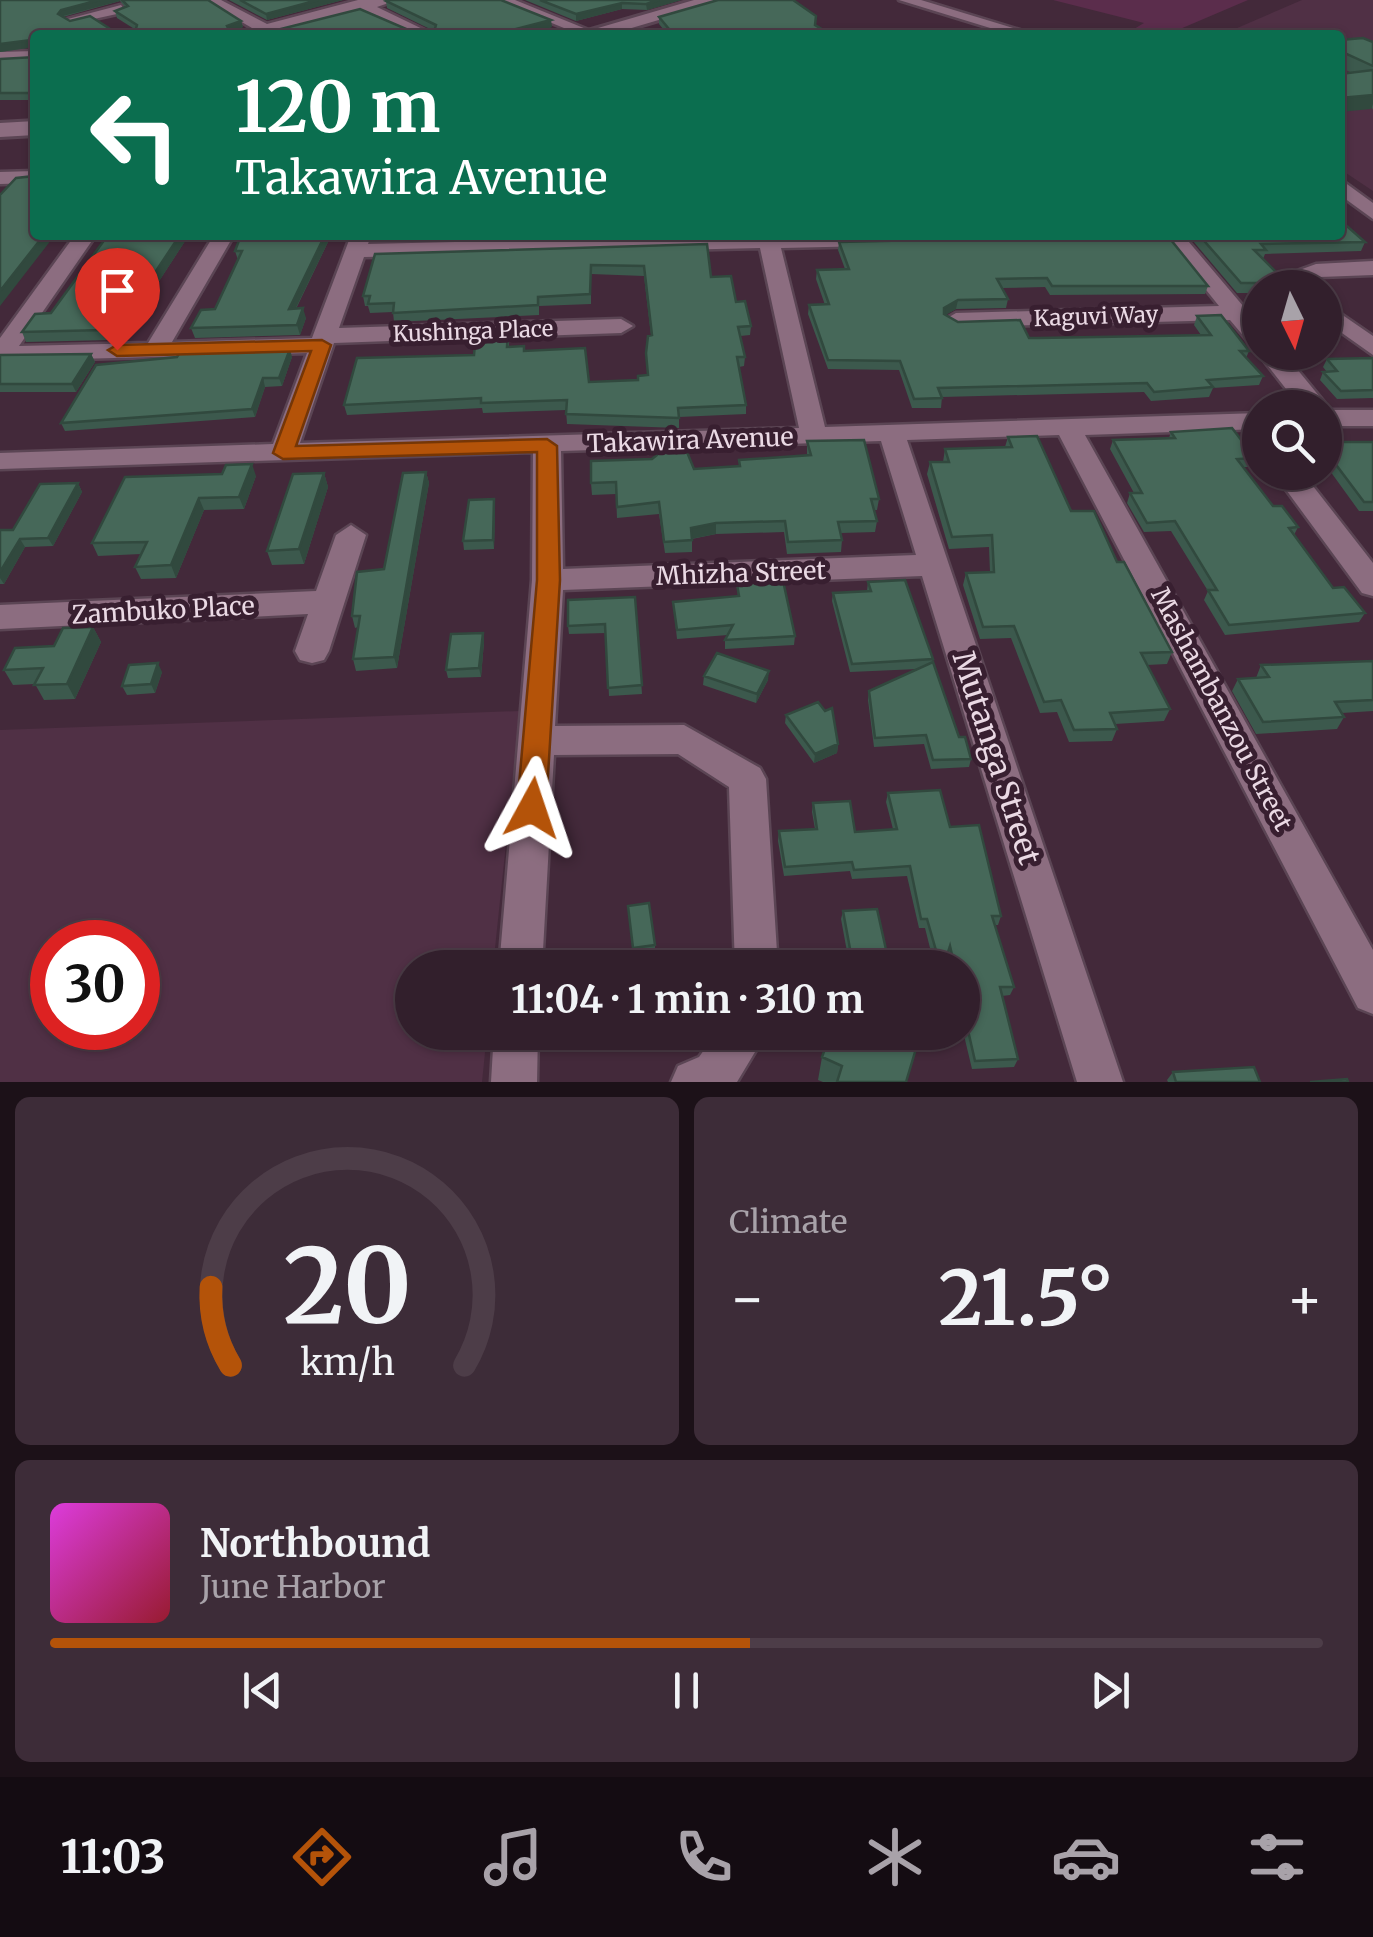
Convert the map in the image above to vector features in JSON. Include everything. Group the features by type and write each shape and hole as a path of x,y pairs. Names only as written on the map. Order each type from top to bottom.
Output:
{"street":[{"path":"211,0 266,30"},
{"path":"276,30 356,3 390,0"},
{"path":"503,0 577,30"},
{"path":"602,30 716,0"},
{"path":"906,0 1011,30"},
{"path":"356,3 417,30"},
{"path":"71,20 121,9"},
{"path":"95,15 112,24"},
{"path":"0,57 30,56"},
{"path":"0,130 30,128"},
{"path":"0,178 30,177"},
{"path":"1345,189 1369,209"},
{"path":"0,354 82,240"},
{"path":"156,349 221,240"},
{"path":"283,453 359,243 604,240"},
{"path":"768,240 814,436"},
{"path":"1176,240 1242,320"},
{"path":"1335,270 1373,268"},
{"name":"Kaguvi Way","path":"956,320 1236,313"},
{"path":"1342,323 1373,348"},
{"name":"Kushinga Place","path":"0,354 620,326"},
{"path":"1285,370 1301,390"},
{"path":"1342,418 1373,418"},
{"name":"Takawira Avenue","path":"4,467 283,453 1068,428 1242,427"},
{"name":"Mashambanzou Street","path":"1068,428 1373,993"},
{"name":"Mutanga Street","path":"892,434 1100,1082"},
{"path":"521,950 548,580 547,446"},
{"path":"1305,490 1360,550 1373,586"},
{"path":"312,652 351,534"},
{"name":"Mhizha Street","path":"548,580 934,565"},
{"name":"Zambuko Place","path":"0,618 327,602"},
{"path":"538,741 684,739 747,778 755,950"},
{"path":"514,1082 515,1050"},
{"path":"694,1082 715,1074 732,1050"}],"shaded area":[{"path":"1053,0 1248,0 1178,30 1132,30 1144,23"},
{"path":"1302,0 1373,0 1373,191 1345,172 1345,30 1233,30"},
{"path":"520,711 495,950 395,950 395,1050 485,1050 482,1082 0,1082 0,730"}],"building":[{"path":"0,0 99,0 58,14 70,21 90,16 112,30 30,30 30,40 0,44"},
{"path":"122,0 208,0 241,21 227,26 229,30 136,30 137,25 115,11 128,6"},
{"path":"240,0 318,0 266,14"},
{"path":"501,0 551,20 512,30 435,30 436,25 386,1"},
{"path":"540,0 659,0 622,3 576,14"},
{"path":"718,0 793,0 816,16 815,25 824,30 670,30 659,17"},
{"path":"360,9 408,30 277,30"},
{"path":"1363,38 1373,42 1373,66 1345,53 1345,40"},
{"path":"30,57 30,93 0,93 0,59"},
{"path":"1373,70 1373,95 1345,98 1345,73"},
{"path":"30,177 30,240 40,240 0,291 0,195 16,178"},
{"path":"1345,224 1365,242 1261,244 1266,250 1254,250 1274,270 1242,270 1242,283 1203,240 1345,240"},
{"path":"104,240 177,240 124,319 112,320 105,330 22,332 35,314 51,313"},
{"path":"239,240 323,240 289,309 303,308 297,325 191,328 201,310 215,309 242,251 235,251"},
{"path":"1171,240 1208,286 1052,286 1047,278 997,279 1008,299 958,300 944,308 944,314 958,322 1020,320 1029,338 1211,335 1197,316 1221,315 1242,342 1242,370 1257,370 1263,376 1207,380 1213,387 1154,392 1147,383 938,388 942,398 914,399 900,361 828,360 809,305 829,304 817,270 849,269 839,242"},
{"path":"707,244 711,277 731,276 736,302 745,301 751,326 738,327 745,357 737,357 746,405 678,408 679,418 566,414 567,400 481,403 481,398 344,405 357,358 474,355 476,332 508,331 507,347 524,346 524,351 585,348 589,382 638,380 638,376 648,375 646,353 648,336 652,335 644,266 591,265 590,294 538,297 538,305 393,313 394,303 368,304 370,296 363,296 375,254"},
{"path":"290,349 279,378 263,378 252,409 61,423 96,365 177,357 180,352"},
{"path":"91,354 72,384 0,384 0,355"},
{"path":"1373,358 1373,390 1340,390 1323,372 1342,370 1342,359"},
{"path":"1232,428 1242,441 1242,459 1237,459 1242,466 1242,490 1261,490 1273,506 1282,506 1298,527 1289,528 1333,588 1344,587 1365,613 1229,625 1208,590 1217,590 1175,521 1147,523 1130,493 1142,493 1113,440 1175,438 1171,432"},
{"path":"1037,436 1071,511 1094,511 1117,562 1124,562 1172,652 1141,653 1170,709 1110,713 1117,729 1074,730 1061,700 1044,702 1014,626 983,627 966,573 994,572 992,535 952,537 930,462 949,462 945,449 1012,447 1008,437"},
{"path":"682,440 694,469 740,466 739,460 811,455 807,441 864,440 879,499 871,499 877,521 838,522 842,540 788,542 785,521 716,523 691,528 692,540 664,542 659,502 617,507 616,482 591,483 591,461 652,459 657,455 655,441"},
{"path":"1342,442 1373,442 1373,502 1364,502 1342,473"},
{"path":"252,464 239,497 199,498 171,565 135,567 147,542 92,543 125,477 222,474 226,465"},
{"path":"426,472 394,657 353,659 360,616 352,616 357,572 384,569 403,473"},
{"path":"324,473 299,549 267,551 293,474"},
{"path":"78,483 48,538 20,539 0,572 0,530 13,530 40,484"},
{"path":"494,499 493,540 463,541 469,500"},
{"path":"782,576 795,636 725,640 733,625 677,630 673,602 739,596 736,578"},
{"path":"905,580 933,659 852,664 833,593 871,591 868,582"},
{"path":"635,597 642,685 608,688 605,624 568,626 568,600"},
{"path":"93,627 67,684 34,685 43,668 4,670 15,648 54,646 63,628"},
{"path":"483,633 479,668 446,670 451,634"},
{"path":"717,653 769,671 757,694 704,676"},
{"path":"1373,661 1373,700 1335,702 1344,717 1263,722 1238,679 1269,677 1261,665"},
{"path":"933,662 959,737 965,737 971,759 933,760 926,735 875,738 869,691"},
{"path":"158,663 151,684 122,686 129,665"},
{"path":"818,702 825,711 832,708 838,744 815,754 786,715"},
{"path":"940,790 950,827 979,825 1001,916 992,916 1014,987 1000,987 1018,1059 975,1061 972,1050 980,1050 980,950 951,950 950,946 949,950 936,950 927,919 921,919 910,866 854,870 852,862 785,867 779,831 817,829 813,803 850,801 855,832 897,829 888,793"},
{"path":"649,903 655,945 633,948 628,906"},
{"path":"877,909 886,950 850,950 843,911"},
{"path":"825,1050 916,1050 906,1082 837,1082 842,1066 822,1057"},
{"path":"1254,1067 1260,1082 1176,1082 1173,1072"}],"route":[{"path":"117,350 322,345 283,453 547,446 548,580 532,808"}]}
